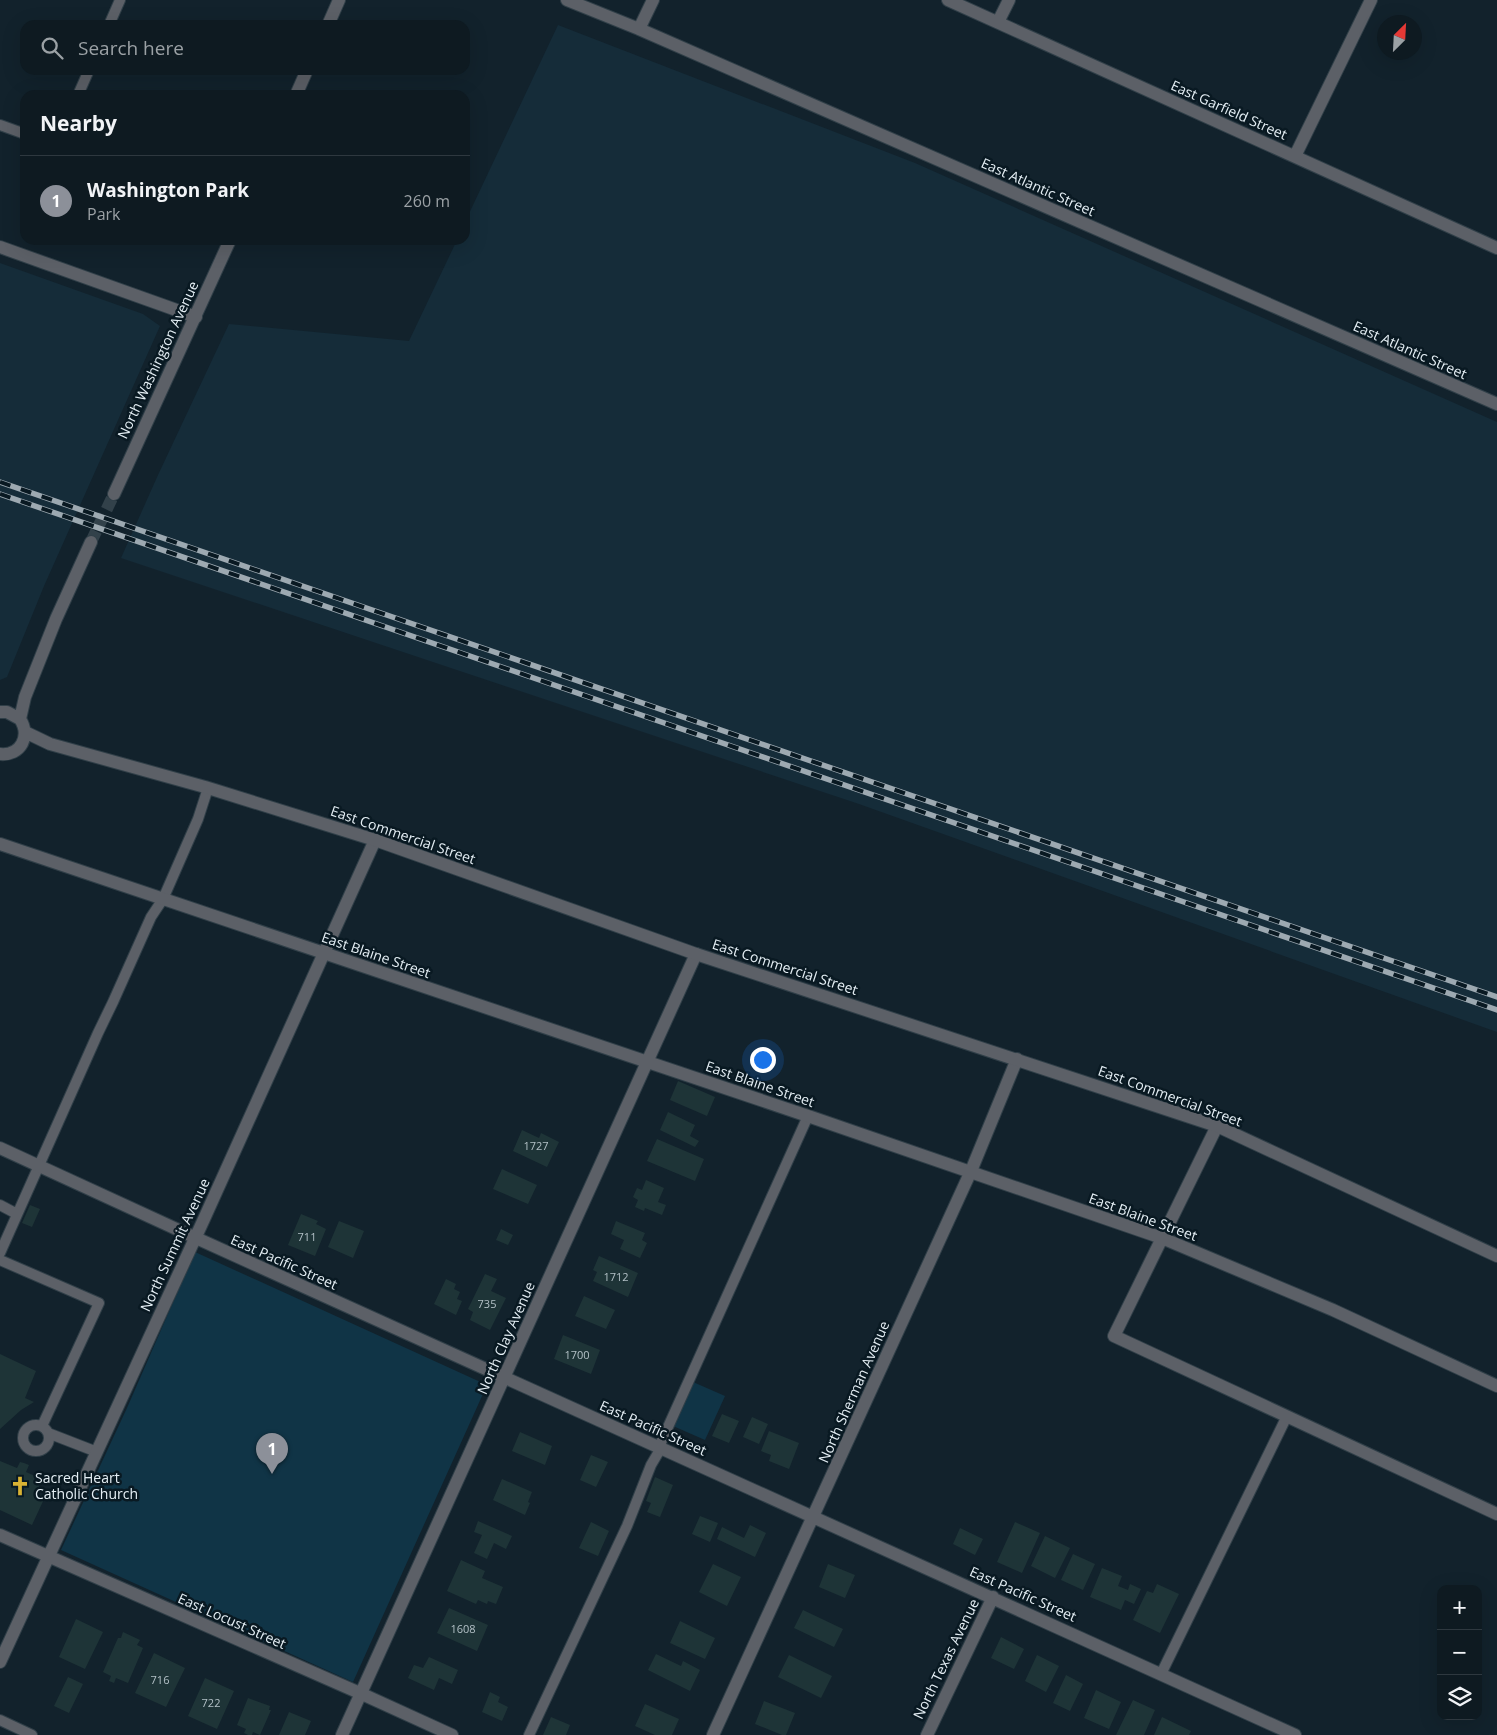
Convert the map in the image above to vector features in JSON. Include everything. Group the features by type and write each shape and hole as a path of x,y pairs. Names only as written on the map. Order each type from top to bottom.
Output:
{"street":[{"path":"330,20 339,0"},
{"name":"East Atlantic Street","path":"567,0 639,29 1497,404"},
{"path":"639,29 653,0"},
{"name":"East Garfield Street","path":"948,0 1497,248"},
{"path":"998,22 1009,0"},
{"path":"1295,156 1371,0"},
{"path":"298,90 305,75"},
{"name":"North Washington Avenue","path":"114,494 228,245"},
{"path":"0,247 196,317"},
{"path":"21,746 25,732 20,719 25,697 56,619 91,542"},
{"path":"0,712 25,697"},
{"path":"0,712 7,712 20,719"},
{"name":"East Commercial Street","path":"25,732 50,744 208,788 375,840 696,954 1217,1126 1497,1256"},
{"name":"East Commercial Street","path":"0,755 9,754 21,746 50,744"},
{"name":"North Summit Avenue","path":"0,1662 195,1239 375,840"},
{"name":"East Blaine Street","path":"0,844 971,1171 1162,1238 1333,1310 1497,1386"},
{"name":"North Clay Avenue","path":"342,1735 696,954"},
{"name":"North Sherman Avenue","path":"713,1735 971,1171 1017,1059"},
{"path":"1217,1126 1114,1336 1497,1514"},
{"name":"East Pacific Street","path":"0,1148 195,1239 993,1597 1295,1735"},
{"name":"East Locust Street","path":"0,1535 452,1735"},
{"name":"North Texas Avenue","path":"927,1735 993,1597"}],"lane":[{"path":"111,20 120,0"},
{"path":"80,90 87,75"},
{"path":"0,125 20,132"},
{"path":"0,1253 78,1075 198,820 208,788"},
{"path":"529,1735 627,1526 651,1465 808,1116"},
{"path":"0,1206 17,1214"},
{"path":"0,1260 99,1303 45,1430 97,1452"},
{"path":"1161,1674 1287,1416"},
{"path":"0,1720 32,1735"}],"shaded area":[{"path":"558,25 915,163 1497,422 1497,1032 859,804 121,558 229,324 409,341 455,245 470,245 470,211"},
{"path":"0,263 143,314 160,326 44,586 7,677 0,680"},
{"path":"195,1252 487,1385 353,1682 61,1550 127,1408"},
{"path":"693,1382 725,1396 705,1440 673,1426"}],"building":[{"path":"678,1081 715,1097 707,1116 670,1100"},
{"path":"668,1112 695,1125 690,1136 699,1141 695,1147 660,1130"},
{"path":"522,1130 539,1138 541,1133 559,1142 547,1167 513,1151"},
{"path":"657,1139 704,1159 695,1181 647,1161"},
{"path":"502,1169 537,1185 528,1204 493,1189"},
{"path":"646,1180 664,1188 658,1202 666,1205 662,1215 645,1208 644,1211 635,1207 638,1200 633,1197 637,1188 642,1190"},
{"path":"30,1205 40,1209 32,1227 22,1223"},
{"path":"301,1214 318,1221 316,1224 326,1229 315,1256 288,1245"},
{"path":"339,1221 364,1231 353,1258 328,1247"},
{"path":"616,1221 645,1233 642,1240 647,1243 640,1258 620,1249 624,1240 611,1234"},
{"path":"501,1229 513,1235 508,1245 496,1240"},
{"path":"599,1256 638,1273 628,1297 593,1281 597,1272 593,1270"},
{"path":"485,1274 497,1279 491,1291 506,1298 490,1330 470,1320 473,1312 468,1309"},
{"path":"446,1279 456,1284 454,1289 460,1292 457,1299 462,1301 456,1315 434,1304"},
{"path":"584,1296 615,1310 606,1329 575,1316"},
{"path":"563,1335 600,1350 591,1374 554,1359"},
{"path":"0,1354 36,1371 25,1398 34,1402 21,1410 0,1429"},
{"path":"722,1414 739,1421 729,1443 712,1436"},
{"path":"752,1417 768,1424 759,1444 743,1437"},
{"path":"769,1431 799,1443 789,1469 769,1461 771,1455 761,1451"},
{"path":"520,1432 552,1446 545,1465 512,1451"},
{"path":"591,1455 608,1462 596,1487 580,1480"},
{"name":"Sacred Heart Catholic Church","path":"0,1461 17,1468 20,1462 29,1465 26,1472 42,1479 36,1494 45,1497 32,1525 0,1510"},
{"path":"655,1477 673,1485 660,1517 647,1512 651,1503 646,1501"},
{"path":"502,1479 532,1492 525,1515 493,1500"},
{"path":"700,1516 718,1523 710,1542 692,1534"},
{"path":"478,1521 512,1536 506,1549 494,1543 487,1559 474,1553 482,1535 474,1532"},
{"path":"591,1522 609,1531 598,1556 579,1548"},
{"path":"1015,1522 1040,1533 1022,1573 997,1562"},
{"path":"750,1525 766,1533 755,1557 717,1539 722,1527 744,1538"},
{"path":"960,1528 983,1539 975,1555 953,1544"},
{"path":"1045,1536 1070,1548 1055,1578 1031,1566"},
{"path":"1073,1554 1095,1564 1083,1590 1061,1580"},
{"path":"461,1560 485,1571 482,1578 503,1587 496,1604 488,1601 487,1604 478,1600 476,1604 447,1591"},
{"path":"713,1564 741,1577 727,1606 699,1592"},
{"path":"828,1564 855,1575 845,1598 819,1587"},
{"path":"1102,1568 1122,1576 1118,1586 1128,1590 1130,1584 1141,1589 1134,1604 1125,1600 1121,1610 1090,1597"},
{"path":"1157,1584 1179,1594 1160,1633 1133,1620 1147,1591 1153,1593"},
{"path":"449,1608 488,1625 477,1651 437,1633"},
{"path":"803,1610 843,1629 834,1647 794,1628"},
{"path":"76,1619 103,1632 85,1669 59,1657"},
{"path":"680,1621 715,1638 705,1659 670,1643"},
{"path":"123,1632 140,1640 137,1645 143,1648 128,1683 116,1678 114,1683 109,1681 111,1676 103,1672 118,1638 121,1638"},
{"path":"1001,1637 1024,1649 1014,1669 991,1658"},
{"path":"154,1653 185,1668 166,1707 135,1693"},
{"path":"656,1654 681,1666 683,1661 700,1670 690,1691 648,1670"},
{"path":"789,1655 832,1676 821,1698 778,1677"},
{"path":"1037,1655 1059,1666 1046,1692 1025,1681"},
{"path":"429,1657 458,1670 452,1684 439,1678 434,1690 408,1678 414,1665 423,1668"},
{"path":"1066,1675 1083,1684 1070,1711 1053,1703"},
{"path":"68,1677 83,1684 69,1713 54,1706"},
{"path":"205,1678 234,1691 217,1729 188,1716"},
{"path":"1096,1690 1121,1702 1109,1729 1084,1718"},
{"path":"490,1692 500,1697 498,1702 508,1707 502,1721 482,1712"},
{"path":"248,1698 270,1706 269,1710 271,1710 260,1735 253,1732 252,1735 248,1735 244,1733 246,1729 237,1725"},
{"path":"1133,1700 1155,1710 1144,1735 1116,1735"},
{"path":"764,1701 795,1713 786,1735 755,1724"},
{"path":"645,1704 679,1719 672,1735 655,1735 635,1726"},
{"path":"289,1712 311,1721 305,1735 279,1735"},
{"path":"551,1717 570,1725 566,1735 543,1735"},
{"path":"1162,1717 1191,1731 1189,1735 1154,1735"}],"tunnel":[{"path":"91,542 114,494"}],"railway":[{"path":"0,482 1497,997"},
{"path":"0,494 1497,1010"}],"place":[{"name":"Washington Park","path":"272,1474"},
{"name":"Sacred Heart Catholic Church","path":"20,1486"}]}
